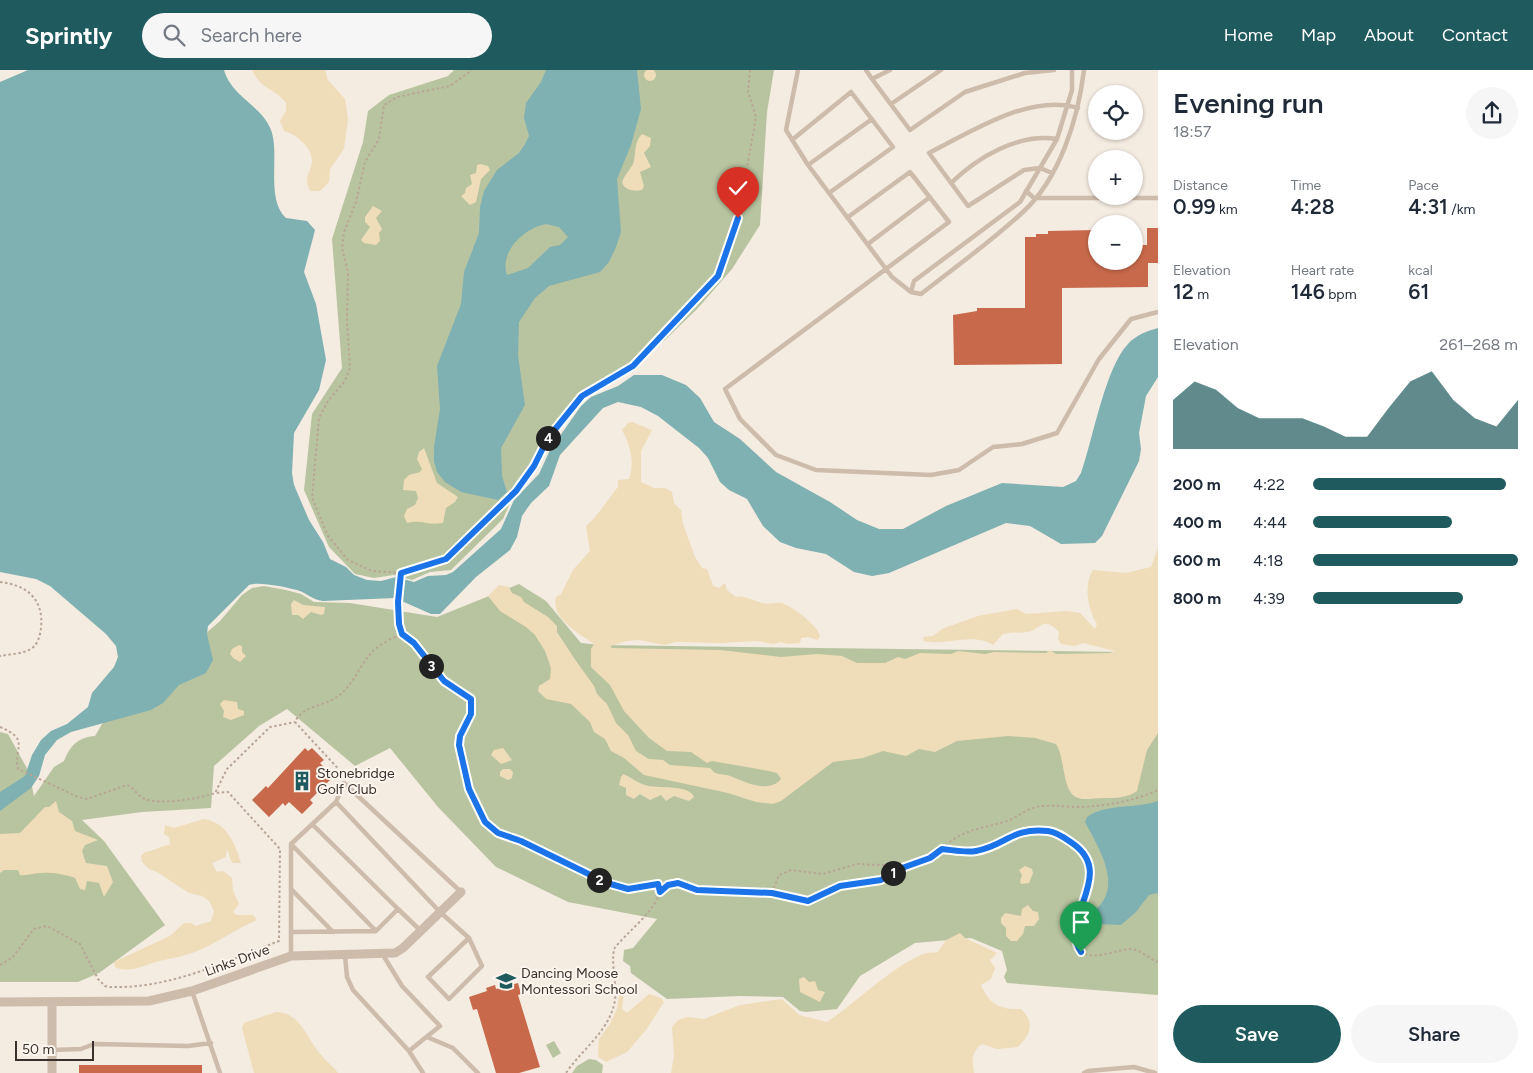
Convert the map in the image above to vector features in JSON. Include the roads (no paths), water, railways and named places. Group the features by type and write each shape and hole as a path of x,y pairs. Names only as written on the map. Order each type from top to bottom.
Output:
{"street":[{"name":"Links Drive","path":"0,1002 149,1001 192,991 292,956 383,955 400,951 461,892"},
{"path":"52,1002 52,1073"}],"lane":[{"path":"798,70 786,130 808,165 892,277 911,292 921,294 1024,211 1034,198 1052,173 1073,128 1084,70"},
{"path":"866,70 910,130 965,92 1025,73 1054,70"},
{"path":"872,79 890,70"},
{"path":"891,104 941,70"},
{"path":"911,292 914,281 1020,202 1056,139 1072,90 1072,70"},
{"path":"792,140 851,92 893,147 829,192"},
{"path":"1052,173 1040,168 1024,170 968,206 929,153 1007,114 1056,104 1078,108"},
{"path":"808,165 872,120"},
{"path":"951,183 984,158 1025,139 1043,137 1056,139"},
{"path":"848,217 910,172 949,222 725,388 740,419 776,455 816,470 930,475 959,470 993,447 1022,444 1057,433 1099,359 1131,319 1158,312"},
{"path":"1026,191 1034,198 1158,198"},
{"path":"868,244 930,197"},
{"path":"292,956 291,844 336,802 344,783 461,892"},
{"path":"336,802 440,912 469,938 482,966 449,999 428,977 469,938"},
{"path":"312,824 421,931"},
{"path":"291,844 376,931"},
{"path":"292,889 333,932"},
{"path":"292,932 376,931 398,909"},
{"path":"345,955 347,977 353,990 409,1051 423,1073"},
{"path":"383,955 402,986 440,1026 409,1051"},
{"path":"192,991 220,1073"},
{"path":"427,1037 453,1048 478,1073"},
{"path":"52,1050 81,1049 94,1044 188,1046 211,1043"},
{"path":"1084,1073 1088,1071 1134,1067 1155,1073"}],"water":[{"path":"28,70 224,70 234,88 268,124 274,143 275,190 280,210 286,218 307,221 315,230 304,272 316,304 326,360 319,390 294,433 292,473 294,485 309,520 323,542 330,559 346,567 354,575 367,580 381,581 396,577 414,582 428,576 446,575 453,572 501,529 514,500 539,474 550,450 581,406 591,397 618,386 634,375 662,375 686,385 700,398 714,422 740,439 776,472 830,502 857,520 879,529 903,529 946,506 1002,483 1063,487 1076,481 1086,459 1106,386 1120,355 1135,338 1158,328 1158,377 1146,396 1139,433 1141,449 1139,461 1102,536 1095,543 1061,544 1030,526 1006,523 889,573 872,576 854,572 826,554 796,548 780,542 763,526 747,499 729,490 720,482 708,458 699,448 658,416 641,407 618,402 603,408 560,455 549,486 531,503 522,516 517,537 510,550 476,577 440,614 431,614 395,598 323,601 301,591 286,587 265,584 249,585 208,626 207,634 213,660 206,673 179,685 163,703 151,710 71,732 57,740 45,755 39,776 31,788 0,811 0,792 25,776 32,755 41,740 51,731 67,724 88,707 92,693 114,667 118,657 116,646 106,634 50,586 36,579 0,572 0,82"},
{"path":"546,70 637,70 641,109 631,145 617,179 621,232 609,262 600,272 549,286 535,298 519,322 518,355 525,405 501,448 502,476 507,492 498,500 461,492 445,482 437,472 434,461 434,447 440,409 437,366 461,304 464,272 479,233 480,207 484,191 497,170 519,153 525,144 529,136 524,118 526,103 541,82","holes":["546,224 559,227 568,237 560,245 550,247 528,268 507,275 505,266 510,250 515,242 538,226"]},
{"path":"1158,801 1158,893 1149,895 1136,912 1121,925 1098,924 1085,929 1086,917 1101,904 1106,895 1108,884 1105,863 1085,822 1087,817 1103,810"}],"place":[{"name":"Stonebridge Golf Club","path":"302,781"},
{"name":"Dancing Moose Montessori School","path":"506,981"}]}
